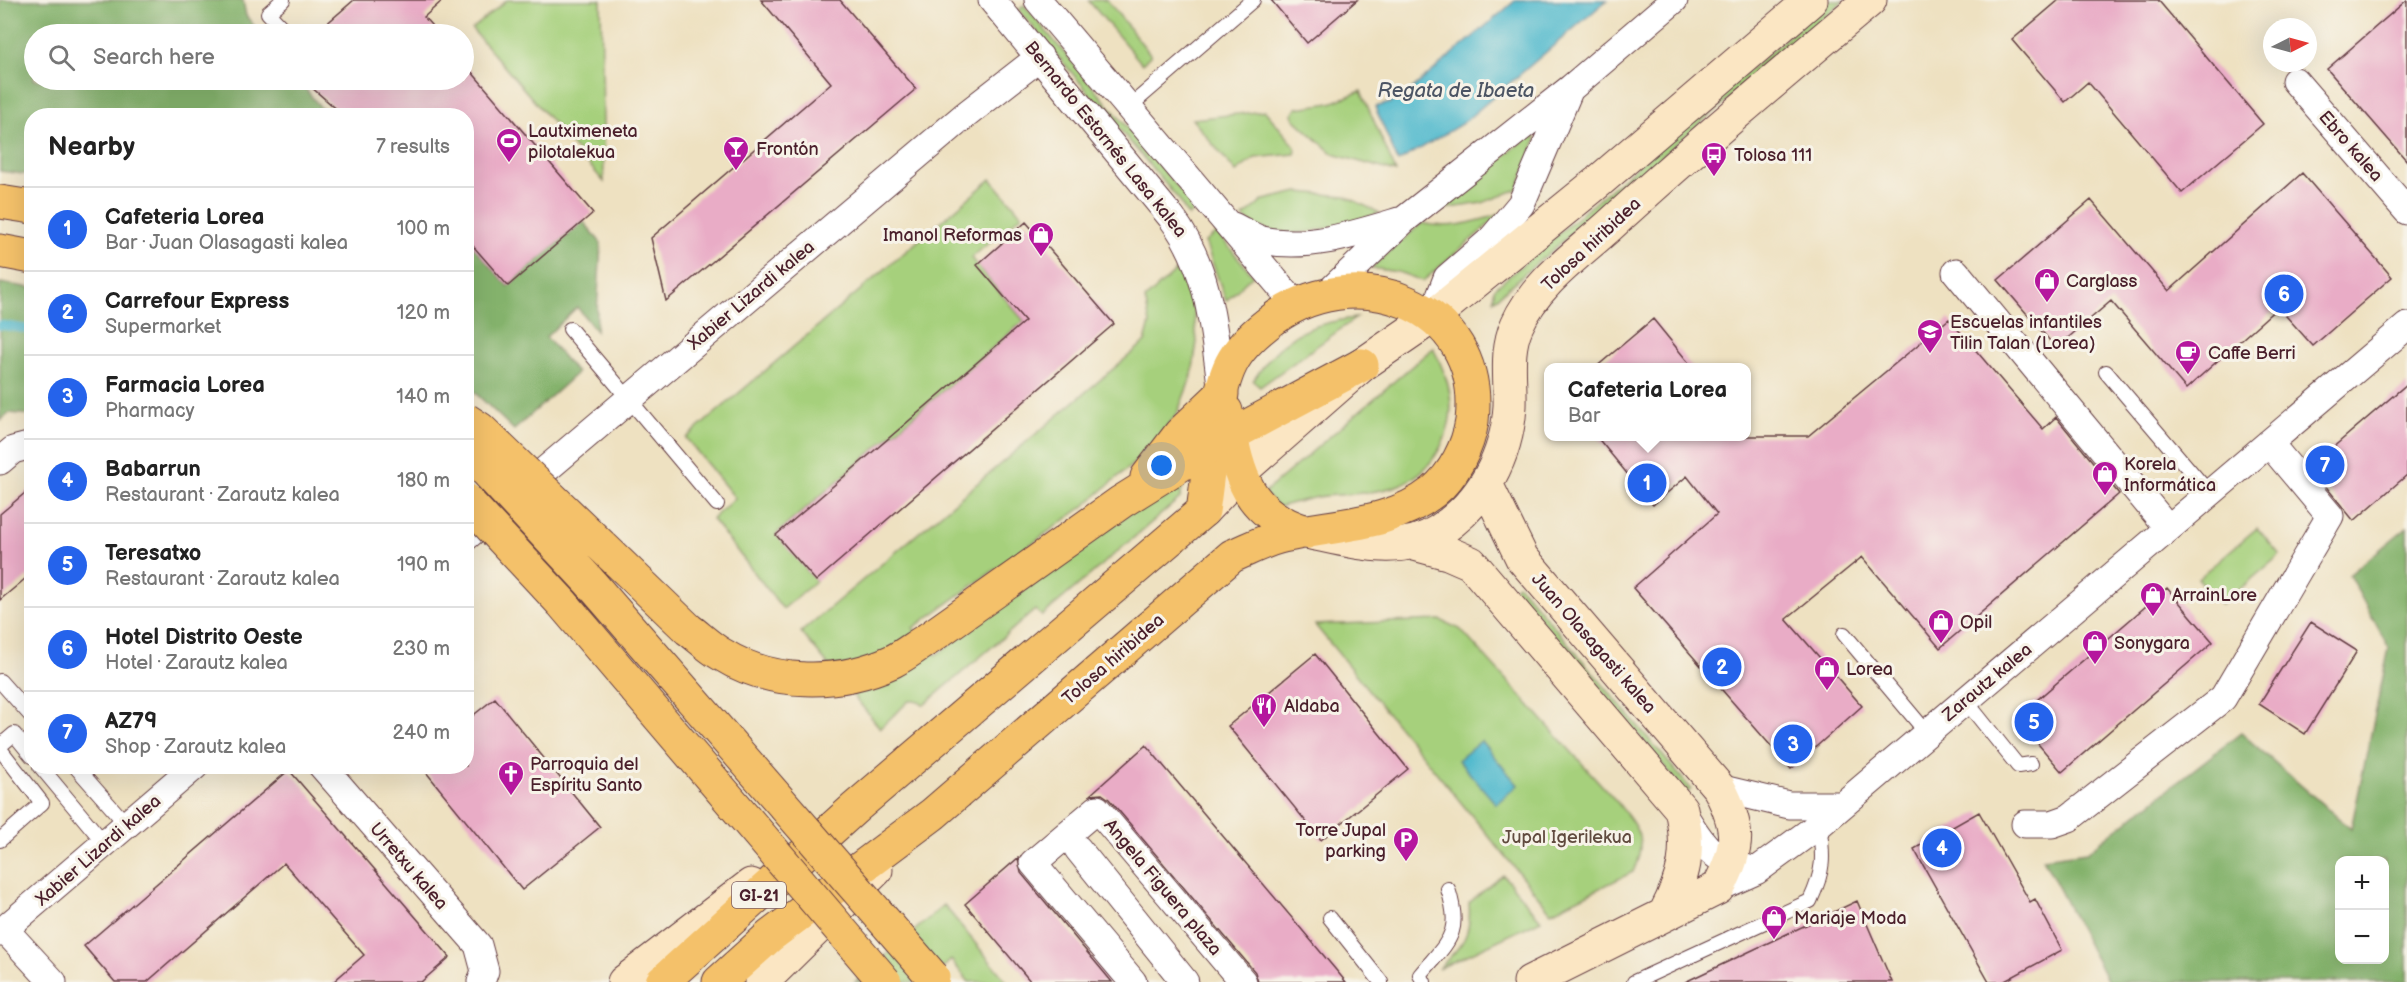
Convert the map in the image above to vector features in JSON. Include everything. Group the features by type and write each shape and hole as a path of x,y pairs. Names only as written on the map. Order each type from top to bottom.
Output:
{"main road":[{"path":"474,425 688,629 722,654 753,669 777,676 830,678 861,673 894,660 928,639 1121,502 1222,440 1362,365 1432,317 1598,182 1811,0"},
{"name":"Tolosa hiribidea","path":"1307,531 1362,543 1415,543 1440,531 1473,502 1487,486 1507,432 1510,405 1508,364 1517,325 1543,286 1665,175 1870,0"},
{"path":"0,202 24,206"},
{"path":"0,251 24,256"},
{"name":"Tolosa hiribidea","path":"762,982 933,814 1232,556 1281,536 1364,522 1395,514 1417,504 1436,490 1451,472 1463,452 1473,410 1468,372 1452,337 1432,317 1408,301 1376,293 1311,300 1278,314 1251,337 1231,364 1222,394"},
{"path":"624,982 856,807 1203,511 1239,473 1362,365"},
{"path":"1203,511 1222,440 1222,394"},
{"path":"1121,502 1148,475 1180,434 1222,394"},
{"path":"1222,440 1255,501 1279,521 1307,531"},
{"path":"474,458 588,580 936,980"},
{"name":"Juan Olasagasti kalea","path":"1487,486 1522,558 1719,788 1732,812 1736,838 1735,874"},
{"path":"474,509 562,603 885,982"},
{"path":"1415,543 1471,563 1681,809 1686,830 1686,853 1681,884 1665,914"},
{"name":"GI-21","path":"662,982 856,807"},
{"name":"Tolosa hiribidea","path":"719,982 770,936 933,814"},
{"name":"Zarautz kalea","path":"1530,982 1665,914 1735,874"}],"street":[{"name":"Bernardo Estornés Lasa kalea","path":"992,0 1171,217 1190,245 1202,274 1211,309 1222,394"},
{"name":"Bernardo Estornés Lasa kalea","path":"1038,0 1227,223 1311,300"},
{"name":"Tolosa hiribidea","path":"1311,300 1405,219 1571,88 1674,0"},
{"name":"Xabier Lizardi kalea","path":"474,530 963,117 1040,57"},
{"name":"Ebro kalea","path":"2295,81 2407,211"},
{"name":"Tolosa hiribidea","path":"1432,317 1447,278 1491,240 1521,204 1571,88"},
{"name":"Tolosa hiribidea","path":"1227,223 1262,240 1295,243 1347,237 1405,219"},
{"path":"1956,272 2168,528"},
{"name":"Zarautz kalea","path":"1735,874 1819,825 2407,326"},
{"path":"2025,824 2052,824 2070,818 2223,698 2330,516 2269,443"},
{"name":"Xabier Lizardi kalea","path":"2,924 31,907 186,774"},
{"name":"Urretxu kalea","path":"329,774 478,945 483,977"},
{"path":"1719,788 1789,805 1841,805"},
{"name":"Angela Figuera plaza","path":"1133,982 1033,863 1097,809 1243,982"},
{"path":"1681,809 1700,842 1735,874"},
{"path":"1078,849 1185,982"},
{"path":"2,924 54,982"}],"lane":[{"path":"278,24 268,13 283,0"},
{"path":"1129,108 1253,0"},
{"path":"570,329 717,504"},
{"path":"2106,372 2209,493"},
{"path":"499,510 530,545"},
{"path":"1844,634 1927,733"},
{"path":"0,681 24,708"},
{"path":"1965,700 2018,766 2031,764"},
{"path":"0,840 42,803 0,748 14,734 24,746"},
{"path":"47,774 105,844"},
{"path":"82,774 127,825"},
{"path":"1634,982 1810,901 1821,876 1823,852 1819,825"},
{"path":"1424,982 1420,975 1450,941 1455,925 1448,889"},
{"path":"1329,918 1380,982"}],"green space":[{"path":"0,0 243,0 246,16 253,24 24,24 24,90 306,90 321,108 24,108 24,174 0,171"},
{"path":"507,0 601,0 604,182 474,31 474,27"},
{"path":"1088,0 1107,0 1151,55 1142,64"},
{"path":"1831,0 1844,0 1494,300 1494,289"},
{"path":"1024,5 1196,209 1188,216 1179,200 1019,10"},
{"path":"1361,91 1396,172 1333,154 1294,119 1292,114 1297,108 1331,103"},
{"path":"1265,111 1294,145 1295,154 1255,158 1236,172 1192,119"},
{"path":"1533,133 1536,140 1518,189 1482,203 1438,210"},
{"path":"991,179 1022,215 971,258 1024,321 776,534 816,581 783,609 712,519 735,498 686,438"},
{"path":"1298,192 1345,196 1380,213 1328,228 1291,233 1274,232 1258,227 1243,217 1264,200"},
{"path":"1501,214 1423,281 1398,272 1371,268 1422,223 1452,225"},
{"path":"583,221 601,243 596,331 577,307 546,337 577,373 514,430 474,392 474,247 508,286"},
{"path":"1217,233 1253,275 1226,301 1205,242"},
{"path":"1177,270 1193,304 1197,342 1192,375 1177,414 1148,451 1083,507 913,628 936,655 1157,493 1176,483 1183,486 1180,498 1042,616 1035,610 924,705 919,701 909,701 880,728 801,632 1145,342 1150,323 1145,299"},
{"path":"0,283 24,287 24,414 9,413 0,420"},
{"path":"1356,318 1260,387 1253,381 1274,353 1296,335 1322,324"},
{"path":"1433,348 1450,393 1450,416 1444,440 1434,458 1422,471 1394,487 1378,491 1318,497 1279,507 1264,493"},
{"path":"2407,527 2407,982 2108,982 2043,858 2087,852 2241,733 2351,829 2389,648 2349,575"},
{"path":"2257,528 2280,555 2221,605 2198,578"},
{"path":"1518,584 1691,789 1687,793 1514,588"},
{"name":"Jupal Igerilekua","path":"1440,620 1460,629 1624,811 1635,827 1640,842 1640,851 1633,872 1551,912 1315,625"},
{"path":"1503,875 1541,920 1438,969 1459,947 1467,933 1469,903"},
{"path":"944,905 1007,982 969,982 951,960 928,982 855,982"}],"water":[{"name":"Regata de Ibaeta","path":"1516,0 1607,0 1463,123 1398,162 1375,107 1390,103 1407,93"},
{"path":"1481,741 1518,785 1496,804 1458,760"}],"building":[{"path":"354,0 443,0 424,17 430,24 326,24"},
{"path":"761,0 840,0 916,89 666,301 651,238 831,83"},
{"path":"1271,0 1357,0 1307,43"},
{"path":"2059,0 2158,0 2263,124 2182,193 2088,82 2065,102 2012,40"},
{"path":"2407,0 2407,161 2327,69"},
{"name":"Lautximeneta pilotalekua","path":"474,75 593,213 508,286 474,247 474,108 335,108 315,90 474,90"},
{"path":"2302,173 2392,277 2313,346 2278,307 2186,389 2111,301 2056,348 1998,280 2091,200 2169,291"},
{"path":"1026,222 1114,324 816,581 776,535 1025,321 977,265"},
{"path":"1653,319 1689,363 1601,363"},
{"path":"1949,319 2043,429 2056,417 2119,494 1940,648 1862,557 1786,619 1862,706 1791,769 1633,588 1717,514 1687,476 1653,505 1600,441 1751,441 1751,436 1808,436"},
{"path":"2407,384 2407,475 2354,521 2310,467"},
{"path":"24,494 24,580 0,600 0,514"},
{"path":"2167,588 2213,642 2062,772 2016,718"},
{"path":"2311,622 2357,651 2305,734 2259,704"},
{"path":"1315,654 1408,769 1321,840 1228,726"},
{"name":"Parroquia del Espíritu Santo","path":"495,698 600,827 522,890 428,774 474,774 474,715"},
{"path":"1146,745 1346,982 1258,982 1255,972 1109,799 1102,794 1090,795"},
{"path":"284,774 292,774 450,957 421,982 333,982 364,955 284,863 147,982 115,982 84,946"},
{"path":"1979,812 2030,902 2035,899 2062,950 2003,982 1989,982 1914,849"},
{"path":"1018,858 1021,873 1112,982 1031,982 965,904"},
{"path":"1857,901 1892,982 1685,982 1740,956"}],"waterway":[{"path":"0,325 24,329"}],"place":[{"name":"Lautximeneta pilotalekua","path":"509,164"},
{"name":"Frontón","path":"736,172"},
{"name":"Tolosa 111","path":"1714,178"},
{"name":"Imanol Reformas","path":"1041,258"},
{"name":"Hotel Distrito Oeste","path":"2284,294"},
{"name":"Carglass","path":"2047,304"},
{"name":"Escuelas infantiles Tilin Talan (Lorea)","path":"1930,355"},
{"name":"Caffe Berri","path":"2188,376"},
{"name":"AZ79","path":"2325,465"},
{"name":"Cafeteria Lorea","path":"1647,483"},
{"name":"Korela Informática","path":"2105,497"},
{"name":"ArrainLore","path":"2153,618"},
{"name":"Opil","path":"1941,645"},
{"name":"Sonygara","path":"2095,666"},
{"name":"Carrefour Express","path":"1722,667"},
{"name":"Lorea","path":"1827,692"},
{"name":"Teresatxo","path":"2034,722"},
{"name":"Aldaba","path":"1264,729"},
{"name":"Farmacia Lorea","path":"1793,744"},
{"name":"Parroquia del Espíritu Santo","path":"511,797"},
{"name":"Babarrun","path":"1942,848"},
{"name":"Torre Jupal parking","path":"1406,863"},
{"name":"Mariaje Moda","path":"1774,941"}]}
